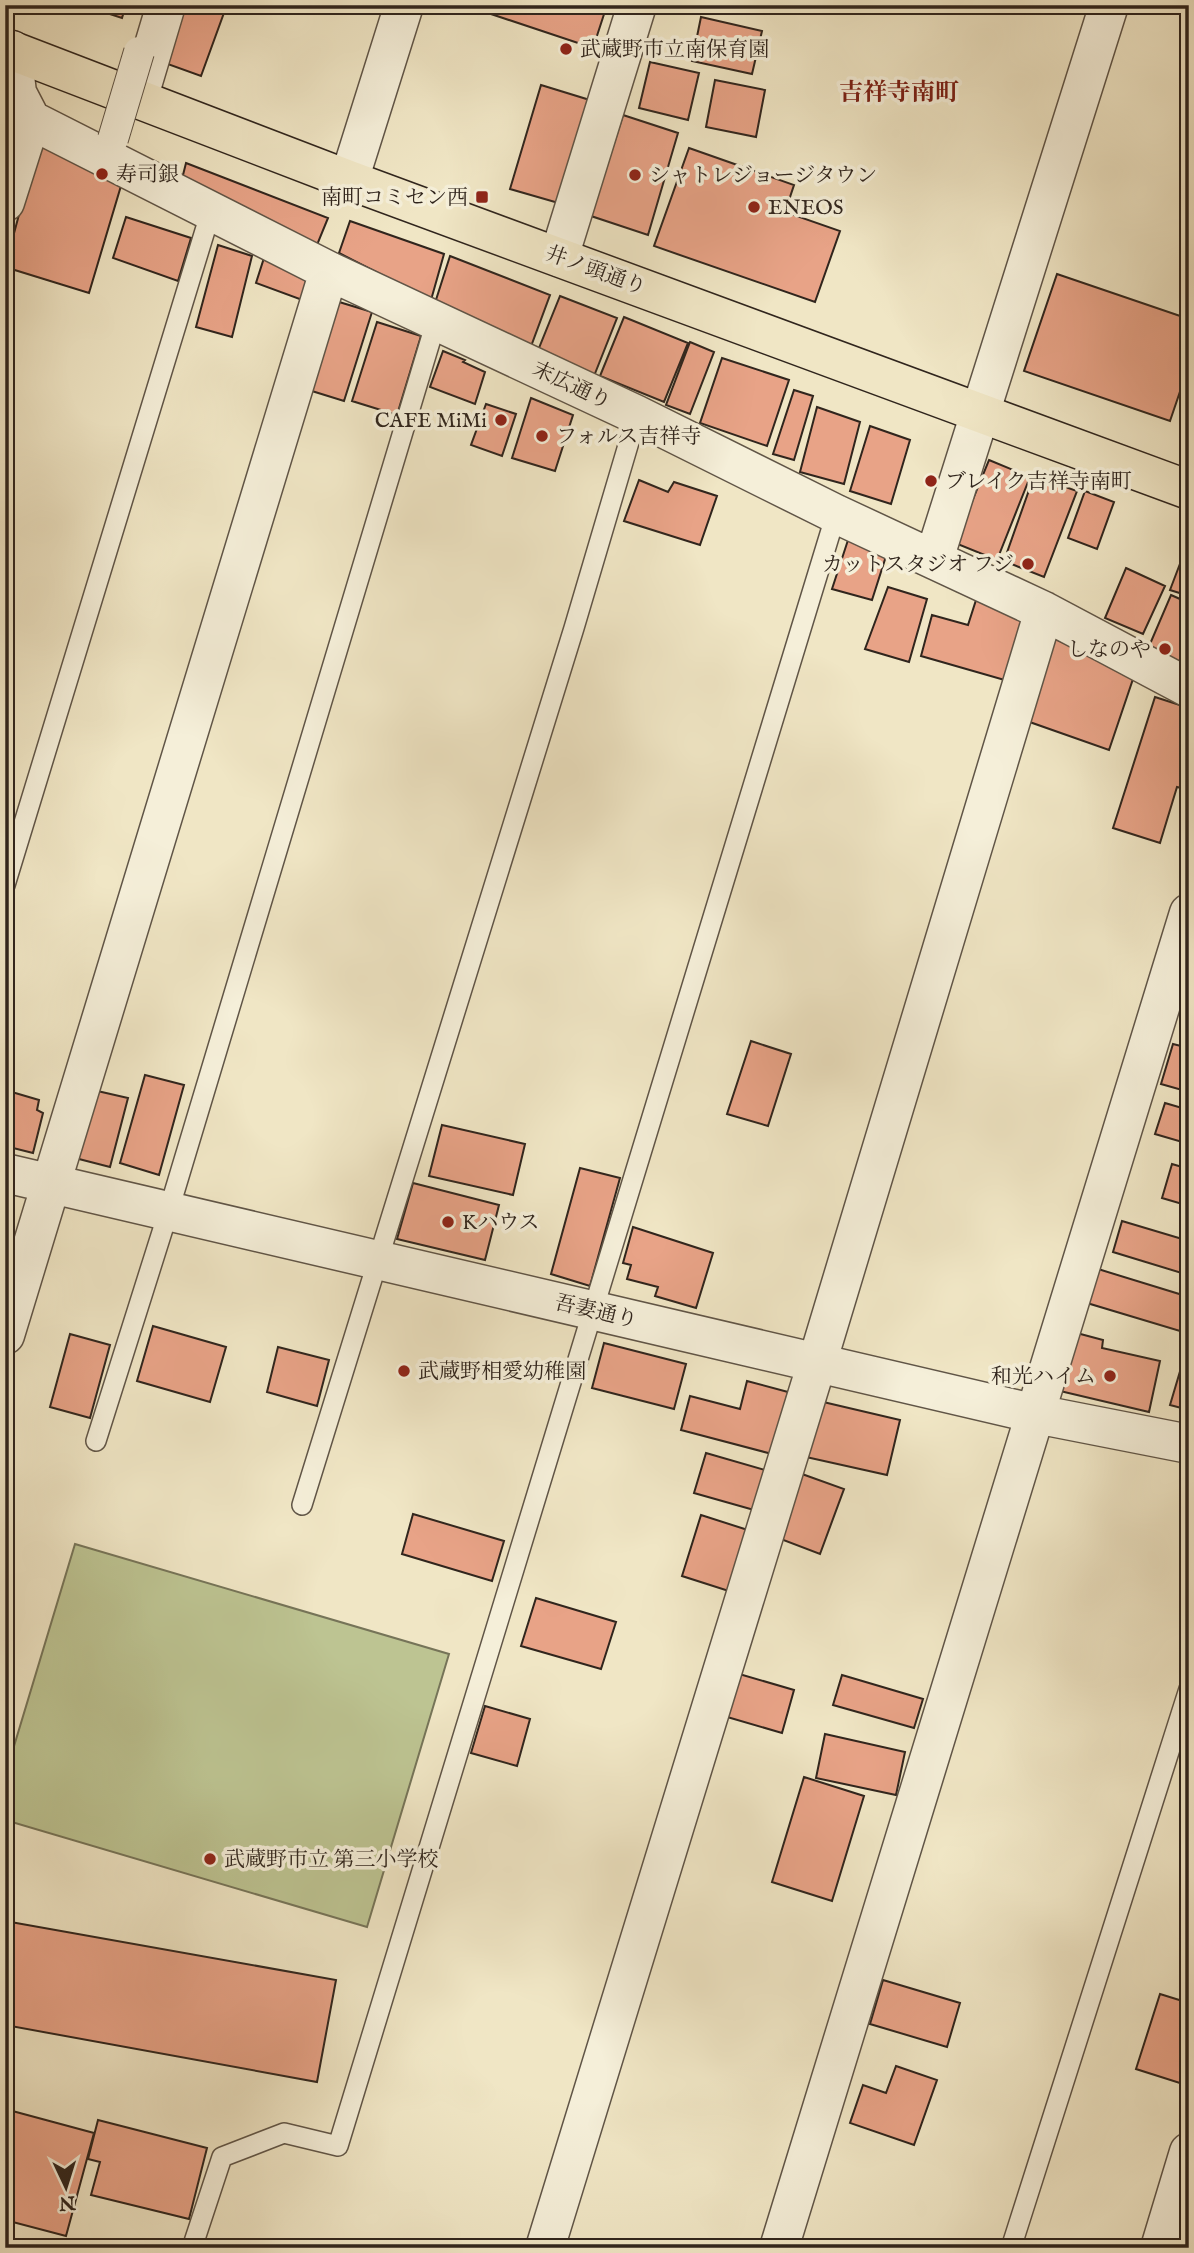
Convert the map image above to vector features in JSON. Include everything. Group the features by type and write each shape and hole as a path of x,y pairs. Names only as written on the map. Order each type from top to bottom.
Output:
{"main road":[{"name":"井ノ頭通り","path":"8,49 349,180 1189,489"}],"street":[{"path":"138,101 166,5"},
{"path":"349,180 404,5"},
{"path":"559,257 637,5"},
{"path":"934,559 1109,5"},
{"path":"5,202 31,120 17,93 8,49"},
{"path":"113,139 139,52"},
{"name":"末広通り","path":"31,120 329,271 637,415 836,514 1044,611 1189,688"},
{"path":"5,1335 329,271"},
{"path":"545,2248 817,1363 1044,611"},
{"path":"779,2248 1189,913"},
{"name":"吾妻通り","path":"5,1173 1036,1414 1189,1444"},
{"path":"1160,2248 1189,2152"}],"lane":[{"path":"5,885 211,211"},
{"path":"96,1441 168,1213 436,322"},
{"path":"302,1505 562,668 637,415"},
{"path":"191,2248 222,2157 284,2133 338,2146 836,514"},
{"path":"1011,2248 1189,1689"}],"green space":[{"path":"75,1544 449,1654 367,1927 5,1820 5,1776"}],"building":[{"path":"82,5 126,5 122,18"},
{"path":"182,5 213,5 225,10 201,76 162,62"},
{"path":"464,5 607,5 593,48"},
{"path":"701,17 762,31 752,74 692,61"},
{"path":"650,62 699,73 688,120 639,108"},
{"path":"715,80 765,90 756,137 706,127"},
{"path":"541,85 593,101 562,204 510,189"},
{"name":"シャトレジョージタウン","path":"623,115 678,133 648,235 591,216"},
{"path":"40,136 126,169 89,293 5,267"},
{"path":"689,148 794,185 785,212 840,231 815,302 654,246"},
{"path":"186,163 328,218 317,245 182,179"},
{"path":"126,217 191,238 178,281 113,258"},
{"path":"350,221 444,254 431,300 339,253"},
{"path":"218,245 252,256 232,337 196,327"},
{"path":"450,256 550,295 530,349 435,303"},
{"path":"264,258 312,280 305,301 256,283"},
{"path":"1057,274 1189,319 1189,365 1170,421 1024,371"},
{"path":"560,296 617,318 594,376 537,353"},
{"path":"326,298 372,312 344,401 299,387"},
{"path":"624,317 688,343 664,402 600,376"},
{"path":"377,322 421,336 397,415 352,401"},
{"path":"690,342 714,352 690,414 666,405"},
{"path":"443,351 485,372 475,404 430,387"},
{"path":"722,358 789,380 767,446 700,423"},
{"path":"794,390 813,396 794,460 773,454"},
{"name":"フォルス吉祥寺","path":"531,398 573,415 555,471 512,458"},
{"path":"486,404 516,414 502,456 471,445"},
{"path":"817,407 860,422 844,484 800,472"},
{"path":"870,426 910,440 891,504 850,491"},
{"path":"989,460 1030,477 997,560 955,543"},
{"path":"1034,476 1077,491 1044,577 1004,561"},
{"path":"639,480 668,492 674,482 717,496 700,545 624,521"},
{"path":"1085,491 1114,502 1097,549 1068,538"},
{"path":"849,537 887,553 872,600 832,589"},
{"path":"1189,540 1189,596 1170,590"},
{"path":"1126,568 1165,586 1143,634 1105,618"},
{"path":"888,587 927,599 909,662 865,649"},
{"path":"1171,595 1189,603 1189,648 1181,666 1147,651"},
{"path":"977,597 1023,618 1008,681 921,656 932,615 968,625"},
{"path":"1049,636 1134,676 1109,750 1024,720"},
{"path":"1155,697 1189,708 1189,790 1177,787 1160,843 1113,828"},
{"path":"1189,996 1189,1022 1182,1020"},
{"path":"751,1041 791,1054 768,1126 727,1114"},
{"path":"1173,1044 1189,1048 1189,1092 1161,1084"},
{"path":"145,1075 184,1085 159,1175 120,1163"},
{"path":"5,1090 39,1100 37,1110 43,1113 33,1153 5,1146"},
{"path":"93,1090 128,1098 110,1167 75,1158"},
{"path":"1165,1103 1189,1110 1189,1144 1155,1134"},
{"path":"442,1125 525,1144 513,1195 429,1176"},
{"path":"1172,1164 1189,1169 1189,1206 1162,1198"},
{"path":"580,1168 620,1178 590,1286 551,1274"},
{"name":"Kハウス","path":"413,1183 499,1205 485,1260 397,1239"},
{"path":"1122,1221 1189,1241 1189,1262 1185,1274 1113,1252"},
{"path":"633,1227 713,1253 696,1308 655,1296 658,1287 627,1279 631,1265 623,1263"},
{"path":"1098,1269 1189,1297 1180,1331 1087,1303"},
{"path":"153,1326 226,1347 210,1402 137,1381"},
{"name":"和光ハイム","path":"1073,1332 1103,1340 1102,1348 1160,1361 1149,1412 1060,1391"},
{"path":"70,1334 110,1345 90,1418 50,1407"},
{"path":"604,1343 686,1364 674,1409 592,1388"},
{"path":"278,1347 329,1360 317,1406 267,1392"},
{"path":"1184,1358 1189,1359 1189,1410 1170,1405"},
{"path":"747,1381 788,1392 772,1454 681,1430 690,1396 740,1409"},
{"path":"819,1401 900,1420 887,1475 806,1457"},
{"path":"706,1453 765,1470 754,1510 694,1493"},
{"path":"802,1474 844,1489 820,1554 778,1538"},
{"path":"413,1514 504,1541 492,1581 402,1554"},
{"path":"701,1515 754,1532 735,1593 682,1576"},
{"path":"536,1598 616,1622 601,1669 521,1646"},
{"path":"729,1671 794,1690 782,1733 717,1714"},
{"path":"842,1675 923,1699 914,1728 833,1705"},
{"path":"485,1706 530,1719 517,1766 471,1753"},
{"path":"825,1734 905,1752 896,1795 816,1778"},
{"path":"804,1777 864,1796 832,1901 772,1882"},
{"path":"5,1921 336,1980 317,2082 5,2025"},
{"path":"883,1980 960,2003 947,2047 870,2024"},
{"path":"1160,1994 1189,2003 1189,2066 1183,2084 1136,2069"},
{"path":"896,2066 937,2080 914,2145 850,2123 863,2085 886,2093"},
{"path":"5,2109 94,2133 66,2236 5,2220"},
{"path":"98,2120 207,2148 189,2219 91,2195 100,2162 88,2159"}],"place":[{"name":"武蔵野市立南保育園","path":"566,49"},
{"name":"寿司銀","path":"102,174"},
{"name":"シャトレジョージタウン","path":"635,175"},
{"name":"南町コミセン西","path":"482,197"},
{"name":"ENEOS","path":"754,207"},
{"name":"CAFE MiMi","path":"501,420"},
{"name":"フォルス吉祥寺","path":"542,436"},
{"name":"ブレイク吉祥寺南町","path":"931,481"},
{"name":"カットスタジオ フジ","path":"1028,564"},
{"name":"しなのや","path":"1165,649"},
{"name":"Kハウス","path":"448,1222"},
{"name":"武蔵野相愛幼稚園","path":"404,1371"},
{"name":"和光ハイム","path":"1110,1376"},
{"name":"武蔵野市立 第三小学校","path":"210,1859"}],"district":[{"name":"吉祥寺南町","path":"899,92"}]}
